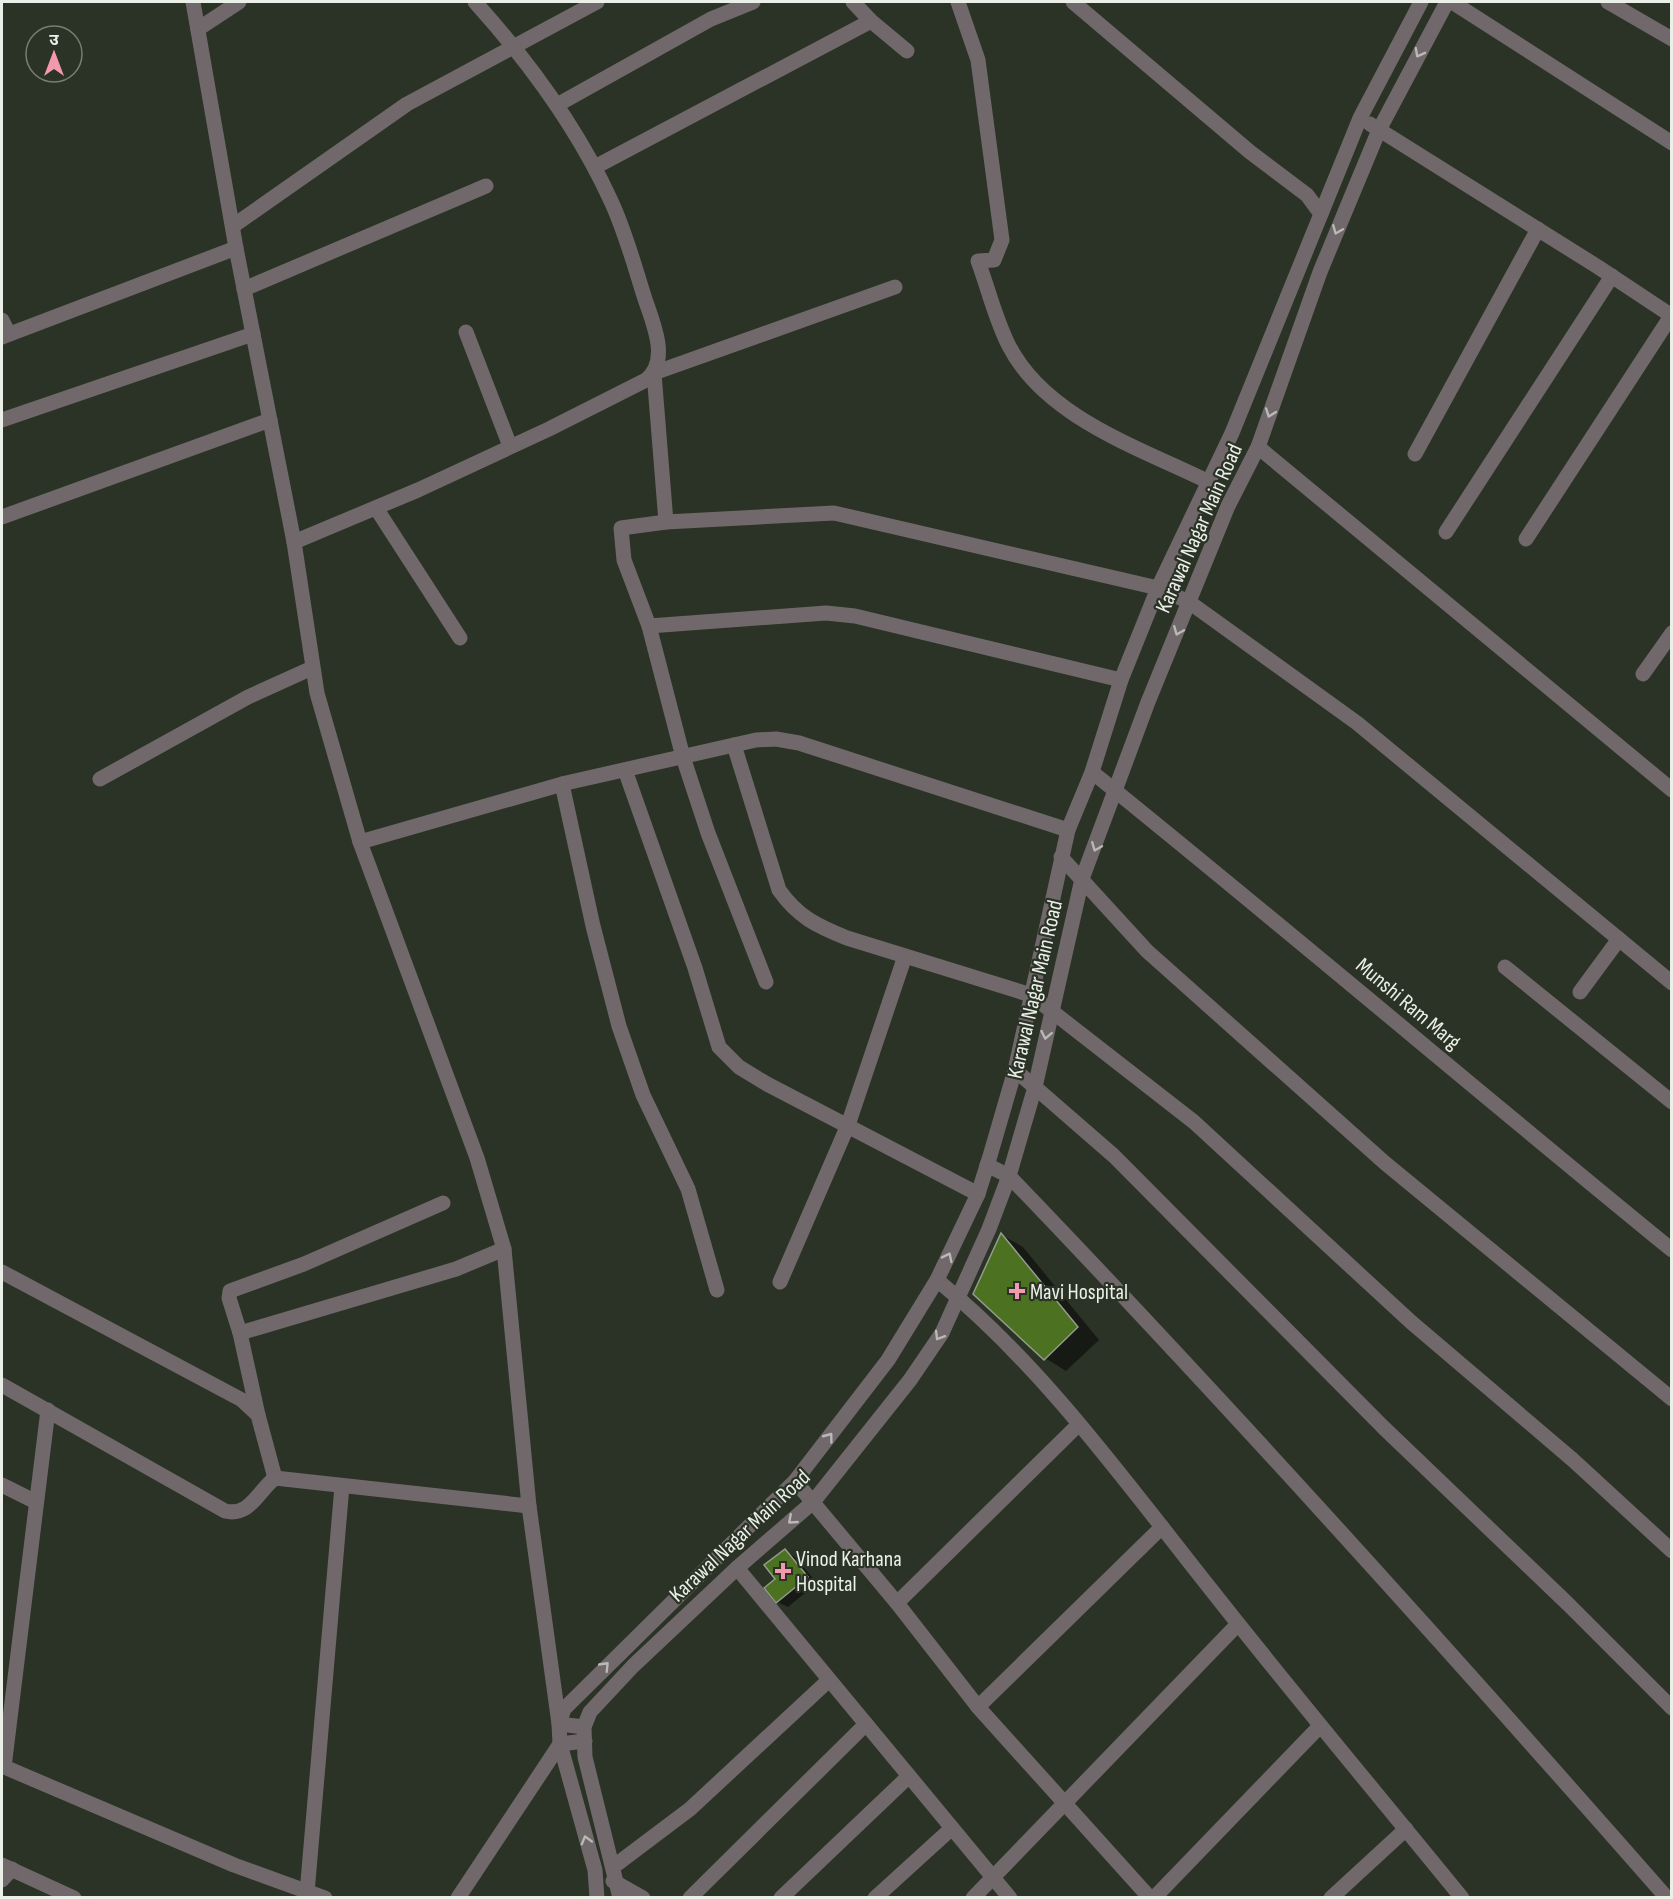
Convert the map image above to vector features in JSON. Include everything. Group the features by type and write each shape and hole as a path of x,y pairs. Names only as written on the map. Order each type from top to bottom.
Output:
{"street":[{"path":"193,2 236,248 294,542 312,668 360,842 477,1158 504,1249 529,1506 560,1744 595,1870 597,1898"},
{"path":"198,29 239,2"},
{"path":"475,2 515,47 557,105 595,167 612,203 648,306 659,350 659,361 654,373 666,522"},
{"path":"233,226 407,104 597,2"},
{"path":"557,105 711,19 753,2"},
{"path":"853,2 871,21 907,51"},
{"path":"958,2 978,60 1002,240 994,260 978,261 1008,344 1034,382 1068,411 1209,482"},
{"path":"1072,2 1250,152 1307,195 1321,214"},
{"name":"Karawal Nagar Main Road","path":"559,1724 564,1709 601,1670 795,1481 888,1360 937,1280 978,1194 987,1165 1015,1070 1068,830 1092,772 1121,680 1158,588 1232,433 1360,118 1420,2"},
{"name":"Karawal Nagar Main Road","path":"584,1734 590,1712 633,1666 737,1568 813,1502 910,1380 942,1333 990,1229 1009,1176 1035,1087 1050,1011 1082,879 1148,702 1228,506 1258,447 1320,272 1379,130 1447,2"},
{"path":"1452,2 1671,142"},
{"path":"1608,2 1669,33"},
{"path":"595,167 871,21"},
{"path":"1360,118 1612,276 1671,316 1526,539"},
{"path":"244,289 486,186"},
{"path":"1414,454 1538,229"},
{"path":"2,320 5,336 236,248"},
{"path":"1446,532 1612,276"},
{"path":"294,542 376,508 510,446 632,387 654,373 895,286"},
{"path":"466,332 510,446"},
{"path":"2,420 253,334"},
{"path":"2,517 270,420"},
{"path":"1258,447 1671,790"},
{"path":"376,508 460,638"},
{"path":"766,982 708,833 682,757 649,626 624,560 621,528 666,522 834,513 1158,588 1189,602 1357,723 1671,983"},
{"path":"649,626 814,612 836,614 1121,680"},
{"path":"1643,674 1671,633"},
{"path":"100,779 228,708 312,668"},
{"path":"360,842 562,784 734,745 776,739 799,743 1068,830"},
{"path":"734,745 779,890 793,910 820,928 1031,995 1194,1122 1411,1322 1573,1460 1671,1551"},
{"path":"625,770 695,968 719,1047 739,1067 767,1084 978,1194"},
{"name":"Munshi Ram Marg","path":"1092,772 1292,933 1509,1118 1671,1250"},
{"path":"562,784 593,926 619,1026 643,1095 688,1189 717,1290"},
{"path":"1061,856 1147,951 1385,1163 1671,1399"},
{"path":"1580,992 1619,939"},
{"path":"780,1282 848,1125 905,956"},
{"path":"1505,967 1671,1102"},
{"path":"1015,1070 1114,1156 1384,1428 1568,1604 1671,1708"},
{"path":"987,1165 1009,1176 1188,1362 1324,1511 1667,1898"},
{"path":"275,1478 240,1333 229,1298 230,1291 314,1260 443,1203"},
{"path":"240,1333 456,1269 504,1249"},
{"path":"2,1272 242,1400 258,1415"},
{"path":"937,1280 1015,1350 1162,1527 1320,1726 1462,1898"},
{"path":"2,1385 225,1511 242,1512 275,1478"},
{"path":"48,1410 3,1767 234,1865 325,1898"},
{"path":"897,1603 1078,1425"},
{"path":"275,1478 529,1506"},
{"path":"795,1481 897,1603 978,1707 1152,1898 1320,1726"},
{"path":"2,1485 36,1502"},
{"path":"308,1893 342,1486"},
{"path":"978,1707 1162,1527"},
{"path":"737,1568 1010,1898"},
{"path":"973,1898 1064,1801 1238,1624"},
{"path":"2,1659 17,1663"},
{"path":"613,1867 690,1809 829,1680"},
{"path":"559,1724 584,1734"},
{"path":"690,1898 866,1724"},
{"path":"458,1898 560,1744 584,1734"},
{"path":"584,1734 585,1757 619,1891"},
{"path":"781,1898 909,1776"},
{"path":"875,1898 952,1828"},
{"path":"1331,1898 1406,1828"},
{"path":"595,1870 619,1891 644,1898"},
{"path":"5,1871 74,1898"}],"building":[{"path":"1001,1233 1078,1327 1044,1360 973,1294"},
{"path":"785,1549 808,1577 776,1603 764,1588 775,1579 764,1565"}],"place":[{"name":"Mavi Hospital","path":"1017,1291"},
{"name":"Vinod Karhana Hospital","path":"783,1571"}]}
